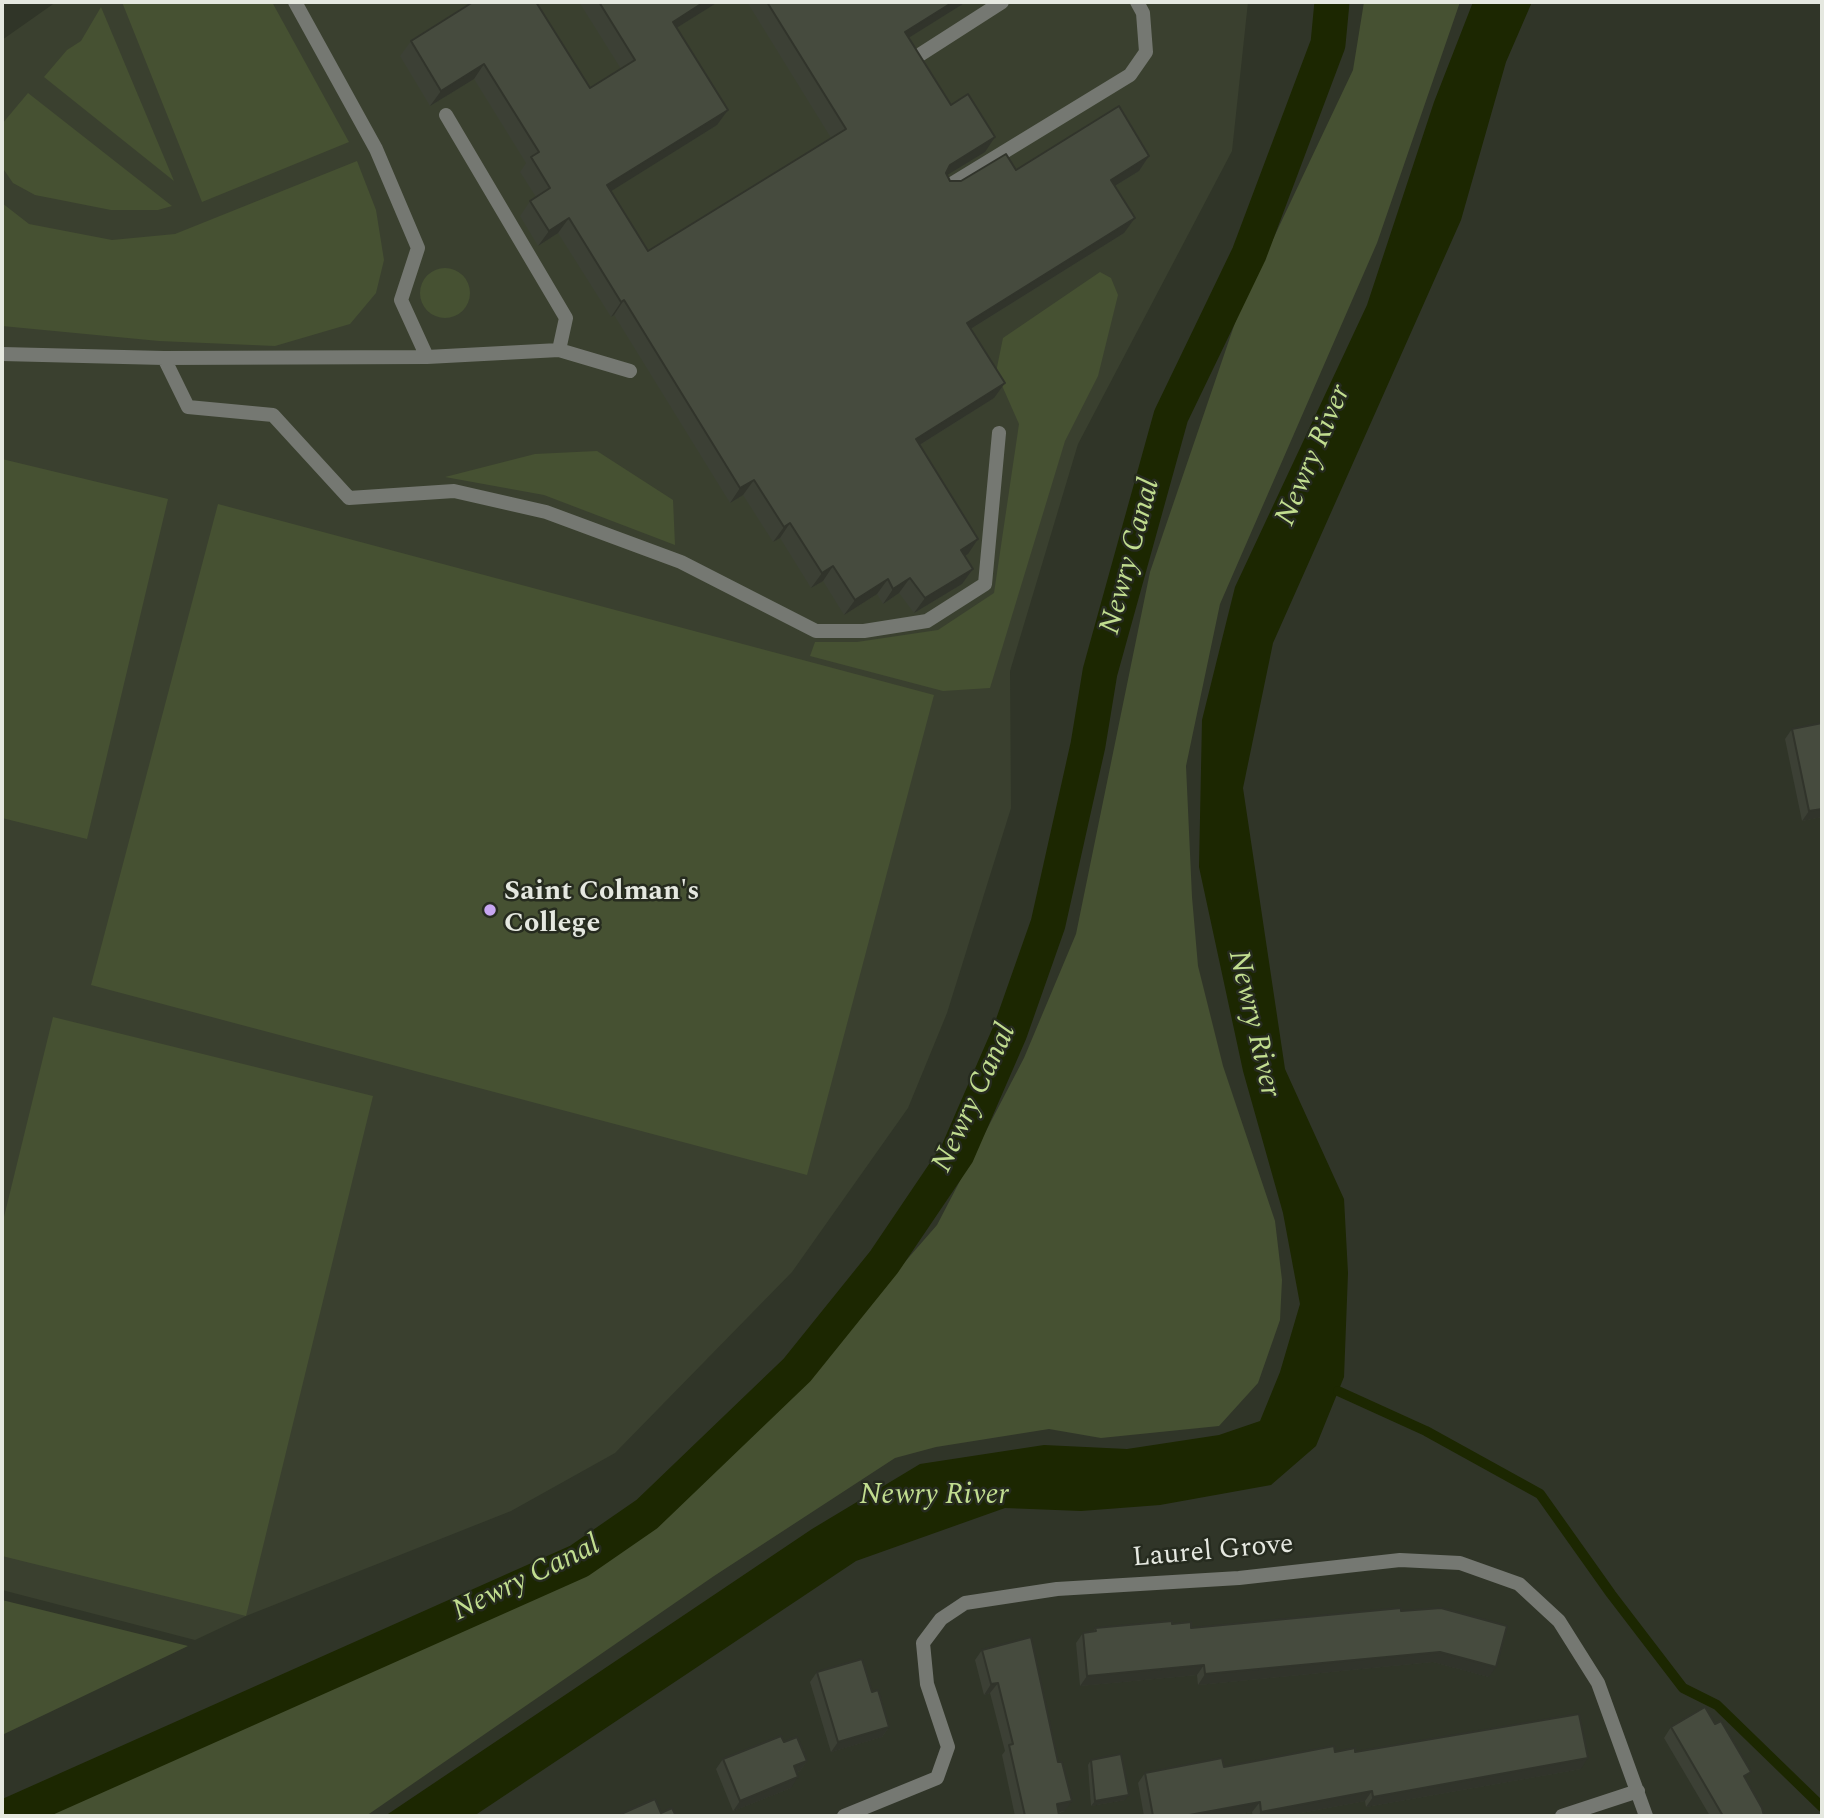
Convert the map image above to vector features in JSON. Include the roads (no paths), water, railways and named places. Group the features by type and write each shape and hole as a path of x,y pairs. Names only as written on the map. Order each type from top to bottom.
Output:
{"street":[{"path":"295,2 376,149 418,248 401,300 427,357"},
{"path":"921,54 985,6 1002,2"},
{"path":"946,188 1130,75 1146,52 1143,13 1137,2"},
{"path":"446,116 566,318 559,350"},
{"path":"2,354 164,358 427,357 559,350 630,371"},
{"path":"164,358 188,407 274,415 349,498 454,491 546,512 681,562 816,631 864,631 927,621 985,584 999,433"},
{"name":"Laurel Grove","path":"844,1816 937,1778 948,1747 927,1684 923,1643 941,1619 965,1603 1056,1589 1239,1578 1400,1560 1460,1563 1519,1584 1559,1621 1598,1683 1646,1816"},
{"path":"1562,1816 1637,1791"}],"water":[{"name":"Newry River","path":"1473,2 1532,2 1506,62 1461,220 1273,643 1243,788 1285,1069 1344,1199 1348,1273 1344,1377 1316,1446 1271,1485 1160,1505 1081,1511 1005,1508 856,1561 474,1816 385,1816 812,1529 920,1464 1044,1445 1127,1449 1219,1435 1260,1421 1280,1372 1300,1304 1283,1213 1243,1071 1199,867 1202,720 1235,587 1367,305 1434,102"}],"waterway":[{"name":"Newry Canal","path":"7,1816 579,1561 647,1514 797,1370 884,1262 957,1154 1010,1032 1048,924 1088,745 1100,672 1171,416 1249,254 1328,44 1332,2"},
{"path":"1338,1391 1426,1431 1540,1494 1611,1594 1683,1688 1717,1705 1822,1807"}],"place":[{"name":"Saint Colman's College","path":"490,910"}]}
